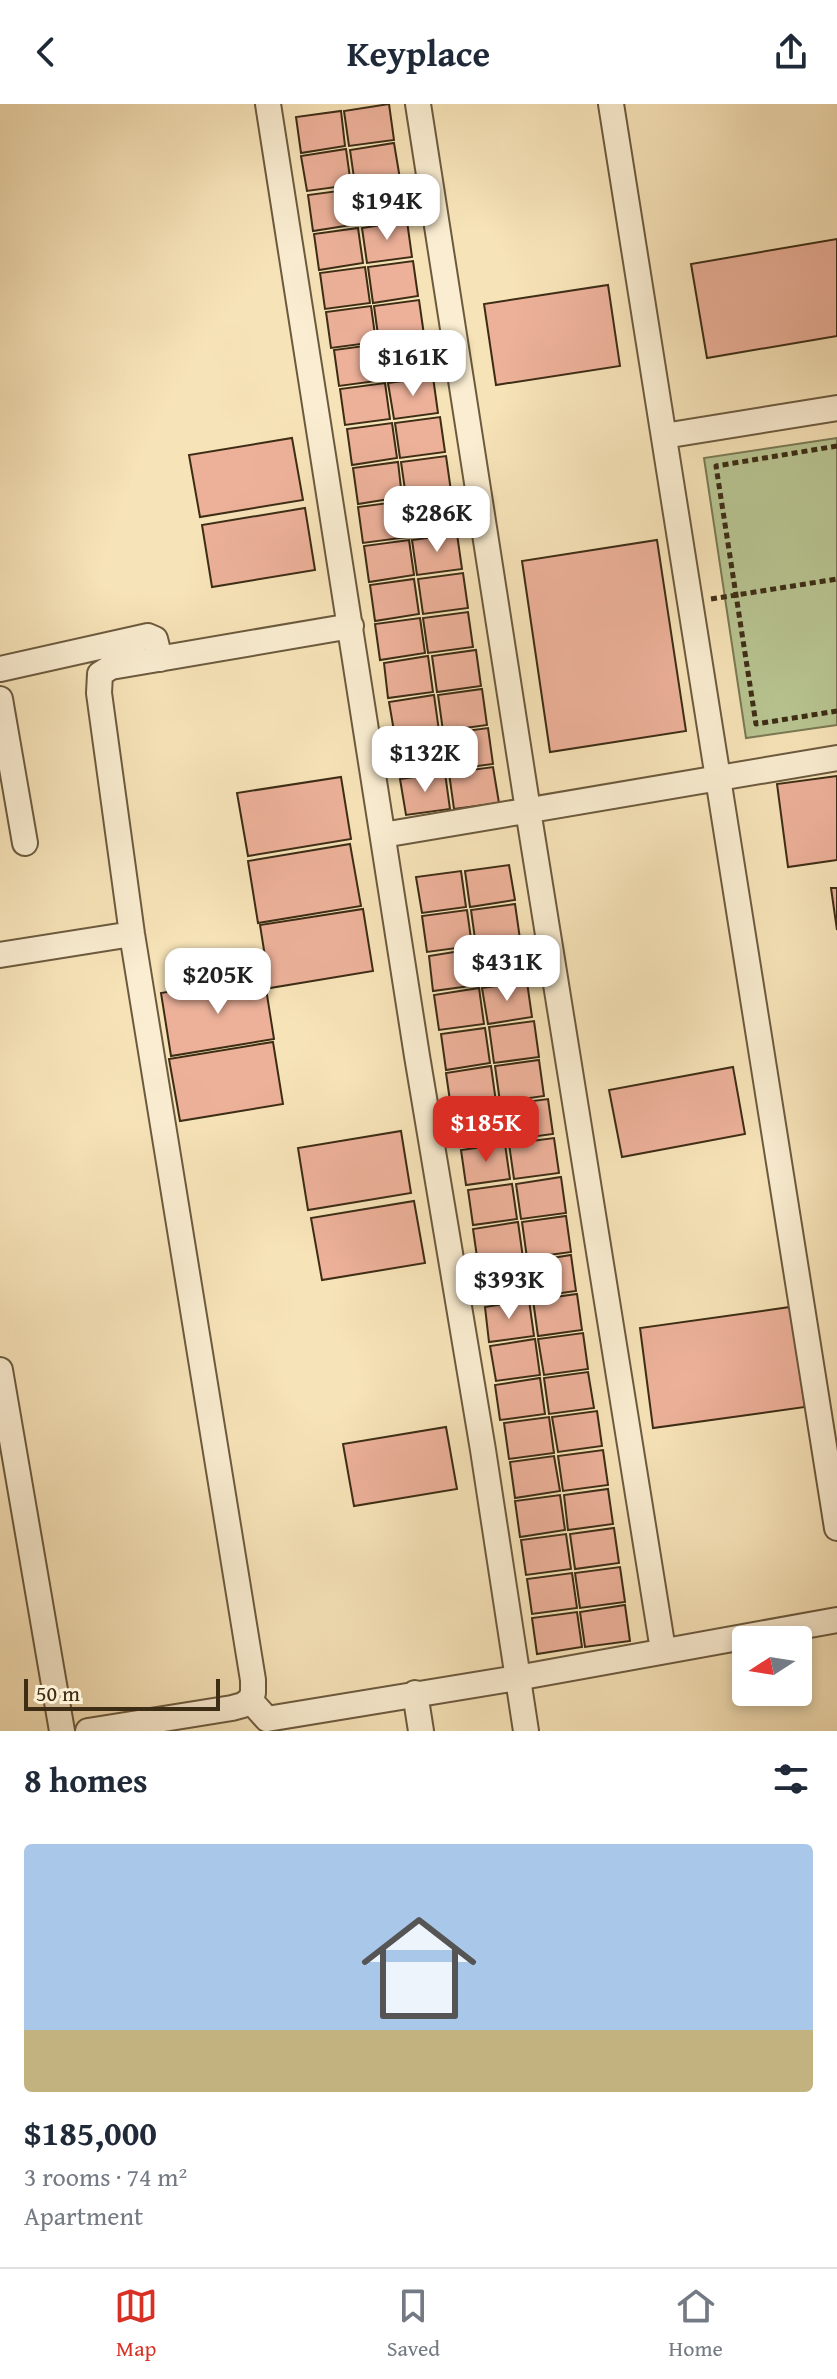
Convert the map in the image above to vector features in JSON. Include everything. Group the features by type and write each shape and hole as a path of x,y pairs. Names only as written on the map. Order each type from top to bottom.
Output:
{"street":[{"path":"268,104 526,1731"},
{"path":"418,104 663,1650"},
{"path":"611,104 837,1528"},
{"path":"664,436 837,408"},
{"path":"88,1731 232,1708 250,1700 253,1693 132,934 99,693 100,674 111,667 351,626"},
{"path":"0,669 148,636 155,639 160,659"},
{"path":"0,699 25,843"},
{"path":"383,835 837,758"},
{"path":"0,955 132,934"},
{"path":"0,1370 62,1731"},
{"path":"250,1700 263,1725 415,1693 517,1678 837,1620"},
{"path":"415,1693 421,1731"}],"path":[{"path":"837,446 716,466 756,724 837,711"},
{"path":"691,602 837,579"}],"green space":[{"path":"837,438 837,725 746,738 704,458"}],"building":[{"path":"389,104 394,140 349,146 344,111"},
{"path":"341,111 345,146 301,153 296,117"},
{"path":"394,143 400,179 355,185 350,150"},
{"path":"346,149 351,185 307,191 301,156"},
{"path":"401,182 406,218 361,225 356,189"},
{"path":"353,189 358,224 313,231 308,195"},
{"path":"407,221 412,257 367,263 362,228"},
{"path":"358,228 363,263 319,270 314,234"},
{"path":"837,239 837,336 707,358 691,264"},
{"path":"413,261 418,296 373,303 368,267"},
{"path":"365,267 370,303 325,309 320,273"},
{"path":"608,285 620,366 496,385 484,304"},
{"path":"419,300 424,335 379,342 374,306"},
{"path":"371,306 376,342 331,348 326,312"},
{"path":"427,338 432,374 388,380 383,344"},
{"path":"379,344 384,380 339,386 334,350"},
{"path":"433,377 438,413 394,419 388,383"},
{"path":"385,383 390,419 345,425 340,389"},
{"path":"440,417 445,452 400,458 395,423"},
{"path":"392,423 397,458 352,465 347,429"},
{"path":"292,438 303,500 200,517 189,455"},
{"path":"446,456 451,491 406,497 401,462"},
{"path":"398,462 402,497 358,504 353,468"},
{"path":"451,495 456,530 411,537 406,501"},
{"path":"403,501 408,537 363,543 358,507"},
{"path":"305,508 315,570 212,587 202,525"},
{"path":"457,534 462,569 417,575 412,540"},
{"path":"409,540 414,575 369,582 364,546"},
{"path":"657,540 686,731 550,752 522,561"},
{"path":"463,573 468,608 423,614 418,579"},
{"path":"414,579 419,614 375,621 370,585"},
{"path":"468,612 473,647 428,653 423,618"},
{"path":"420,618 425,653 380,660 375,624"},
{"path":"476,650 481,686 437,692 432,656"},
{"path":"428,656 433,692 388,698 384,663"},
{"path":"482,689 487,725 443,731 438,695"},
{"path":"434,695 439,731 395,737 389,702"},
{"path":"488,728 493,764 448,770 443,734"},
{"path":"439,734 444,770 400,776 395,740"},
{"path":"493,767 499,803 454,809 449,773"},
{"path":"445,773 450,809 406,815 400,779"},
{"path":"837,776 837,860 788,867 777,784"},
{"path":"341,777 351,839 248,856 237,793"},
{"path":"350,844 361,906 258,923 248,861"},
{"path":"509,865 515,900 470,907 465,871"},
{"path":"461,871 466,907 422,913 416,877"},
{"path":"831,888 837,888 837,930"},
{"path":"515,904 520,939 476,946 471,910"},
{"path":"363,909 373,971 270,988 260,925"},
{"path":"467,910 472,946 427,952 422,916"},
{"path":"521,943 526,979 482,985 477,949"},
{"path":"473,949 478,985 433,991 429,956"},
{"path":"264,976 274,1039 171,1056 161,993"},
{"path":"527,982 532,1017 488,1024 482,988"},
{"path":"479,988 484,1024 439,1030 434,995"},
{"path":"534,1021 539,1057 494,1063 489,1027"},
{"path":"485,1028 490,1063 446,1070 441,1034"},
{"path":"273,1042 283,1104 180,1121 169,1059"},
{"path":"539,1060 544,1096 500,1102 495,1066"},
{"path":"491,1066 496,1102 451,1108 446,1073"},
{"path":"733,1067 745,1134 622,1157 609,1090"},
{"path":"548,1099 553,1134 508,1140 503,1105"},
{"path":"500,1105 505,1140 460,1147 455,1111"},
{"path":"401,1131 411,1193 308,1210 298,1148"},
{"path":"554,1138 559,1173 514,1179 509,1144"},
{"path":"505,1144 510,1179 466,1185 461,1150"},
{"path":"561,1177 566,1213 521,1219 516,1184"},
{"path":"512,1184 517,1219 473,1225 468,1190"},
{"path":"414,1201 425,1263 322,1280 311,1218"},
{"path":"566,1216 571,1252 527,1258 522,1222"},
{"path":"518,1222 523,1258 478,1264 473,1229"},
{"path":"571,1255 576,1291 532,1297 527,1262"},
{"path":"523,1262 528,1297 483,1303 479,1268"},
{"path":"577,1294 582,1330 538,1336 533,1300"},
{"path":"529,1300 534,1336 489,1342 485,1307"},
{"path":"790,1307 805,1407 653,1428 640,1328"},
{"path":"583,1333 588,1369 544,1375 538,1339"},
{"path":"535,1339 540,1375 496,1381 490,1346"},
{"path":"588,1372 594,1408 549,1414 544,1378"},
{"path":"540,1378 545,1414 500,1420 495,1385"},
{"path":"597,1411 602,1446 558,1452 552,1417"},
{"path":"549,1417 554,1453 509,1459 504,1423"},
{"path":"446,1427 457,1489 354,1506 343,1444"},
{"path":"603,1450 608,1485 563,1491 558,1456"},
{"path":"554,1456 560,1491 515,1498 510,1462"},
{"path":"608,1489 613,1524 568,1530 564,1495"},
{"path":"560,1495 565,1530 520,1537 515,1501"},
{"path":"614,1528 619,1563 575,1569 570,1534"},
{"path":"566,1534 571,1569 526,1575 521,1540"},
{"path":"620,1567 625,1602 580,1608 575,1573"},
{"path":"572,1573 577,1608 532,1614 527,1579"},
{"path":"625,1605 630,1641 585,1647 580,1612"},
{"path":"577,1612 582,1647 537,1654 532,1618"}]}
